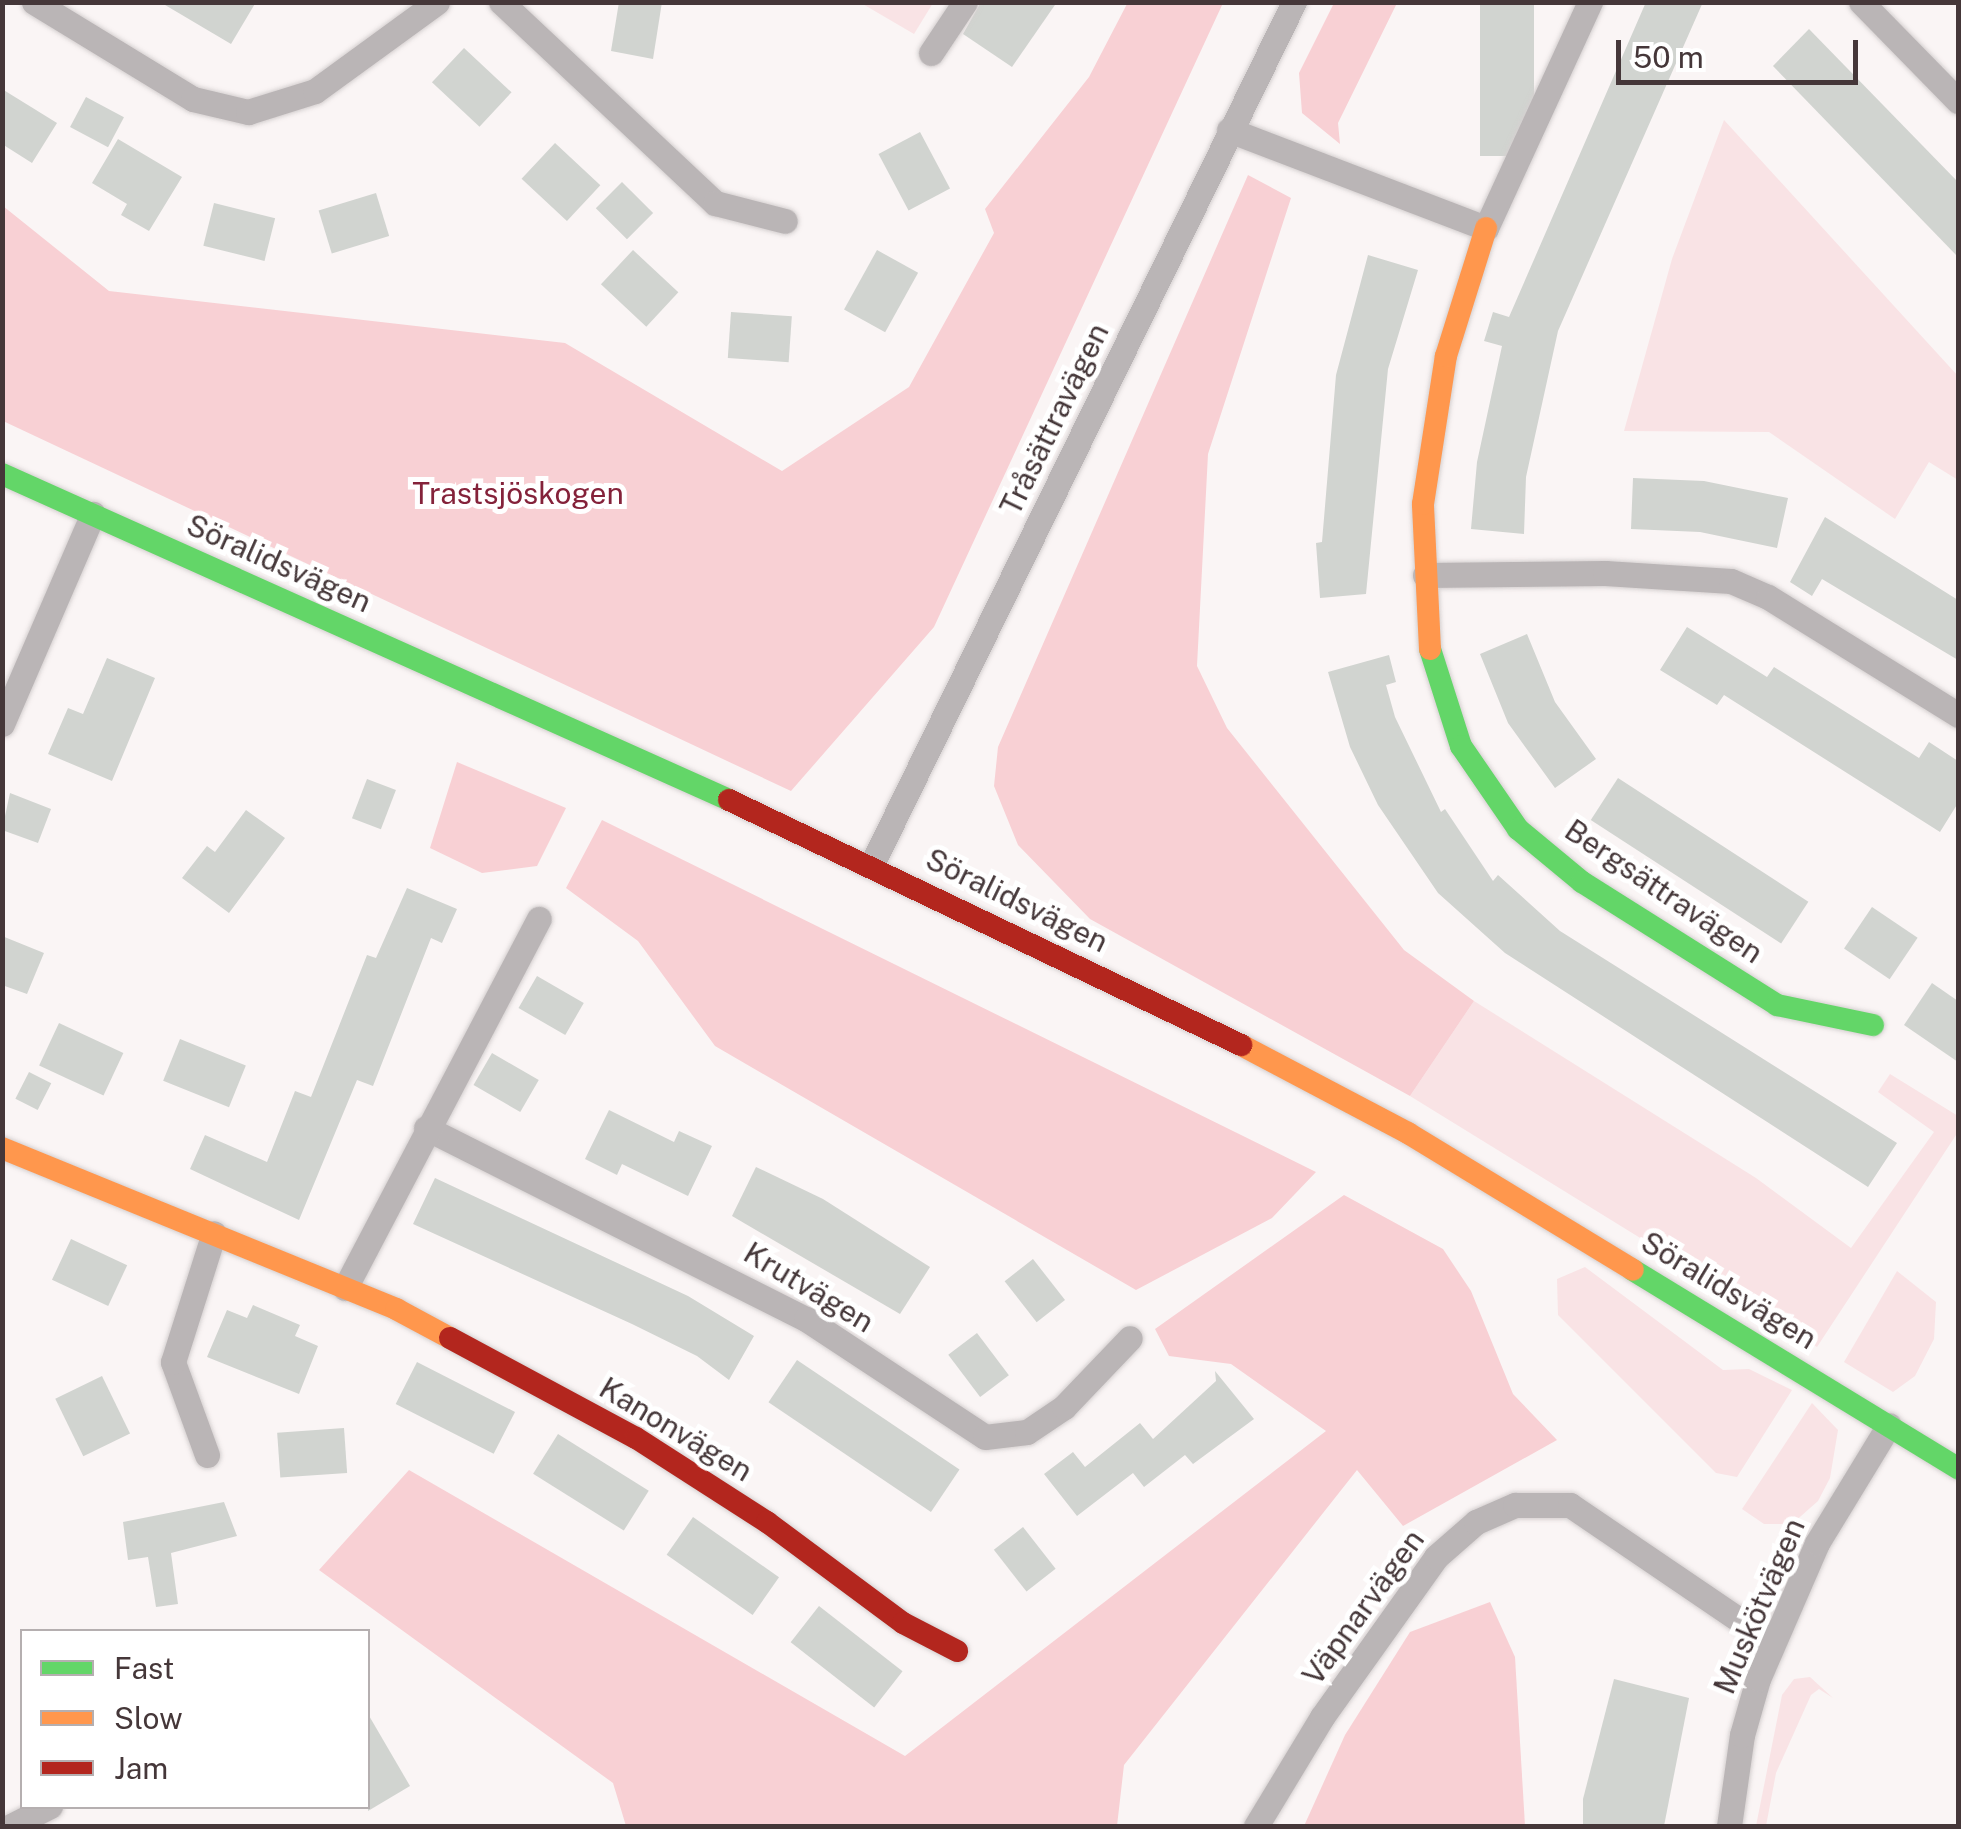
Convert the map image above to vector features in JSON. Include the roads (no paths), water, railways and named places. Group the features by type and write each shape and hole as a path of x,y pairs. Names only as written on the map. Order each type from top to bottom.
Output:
{"street":[{"path":"34,2 193,99 248,112 314,91 437,2"},
{"path":"502,2 715,202 785,221"},
{"path":"931,53 965,2"},
{"name":"Tråsättravägen","path":"872,864 1294,2"},
{"name":"Bergsättravägen","path":"1590,2 1486,228 1432,418 1423,504 1427,641 1446,710 1476,777 1518,829 1582,882 1777,1005 1872,1026"},
{"path":"1860,2 1958,101"},
{"path":"1229,130 1486,228"},
{"name":"Söralidsvägen","path":"2,474 872,864 1174,1009 1408,1132 1958,1468"},
{"path":"2,724 93,514"},
{"path":"1425,576 1605,573 1730,581 1768,597 1958,715"},
{"path":"345,1288 538,918"},
{"name":"Krutvägen","path":"426,1128 806,1319 985,1437 1027,1432 1064,1407 1130,1338"},
{"name":"Kanonvägen","path":"2,1148 345,1288 636,1438 767,1522 903,1624 958,1651"},
{"path":"207,1455 173,1362 214,1233"},
{"name":"Muskötvägen","path":"1729,1826 1742,1735 1773,1643 1817,1543 1888,1424"},
{"name":"Väpnarvägen","path":"1256,1826 1436,1557 1476,1522 1515,1506 1570,1505 1773,1643"},
{"path":"11,1826 44,1809"}],"park label":[{"name":"Trastsjöskogen","path":"518,493"}]}
